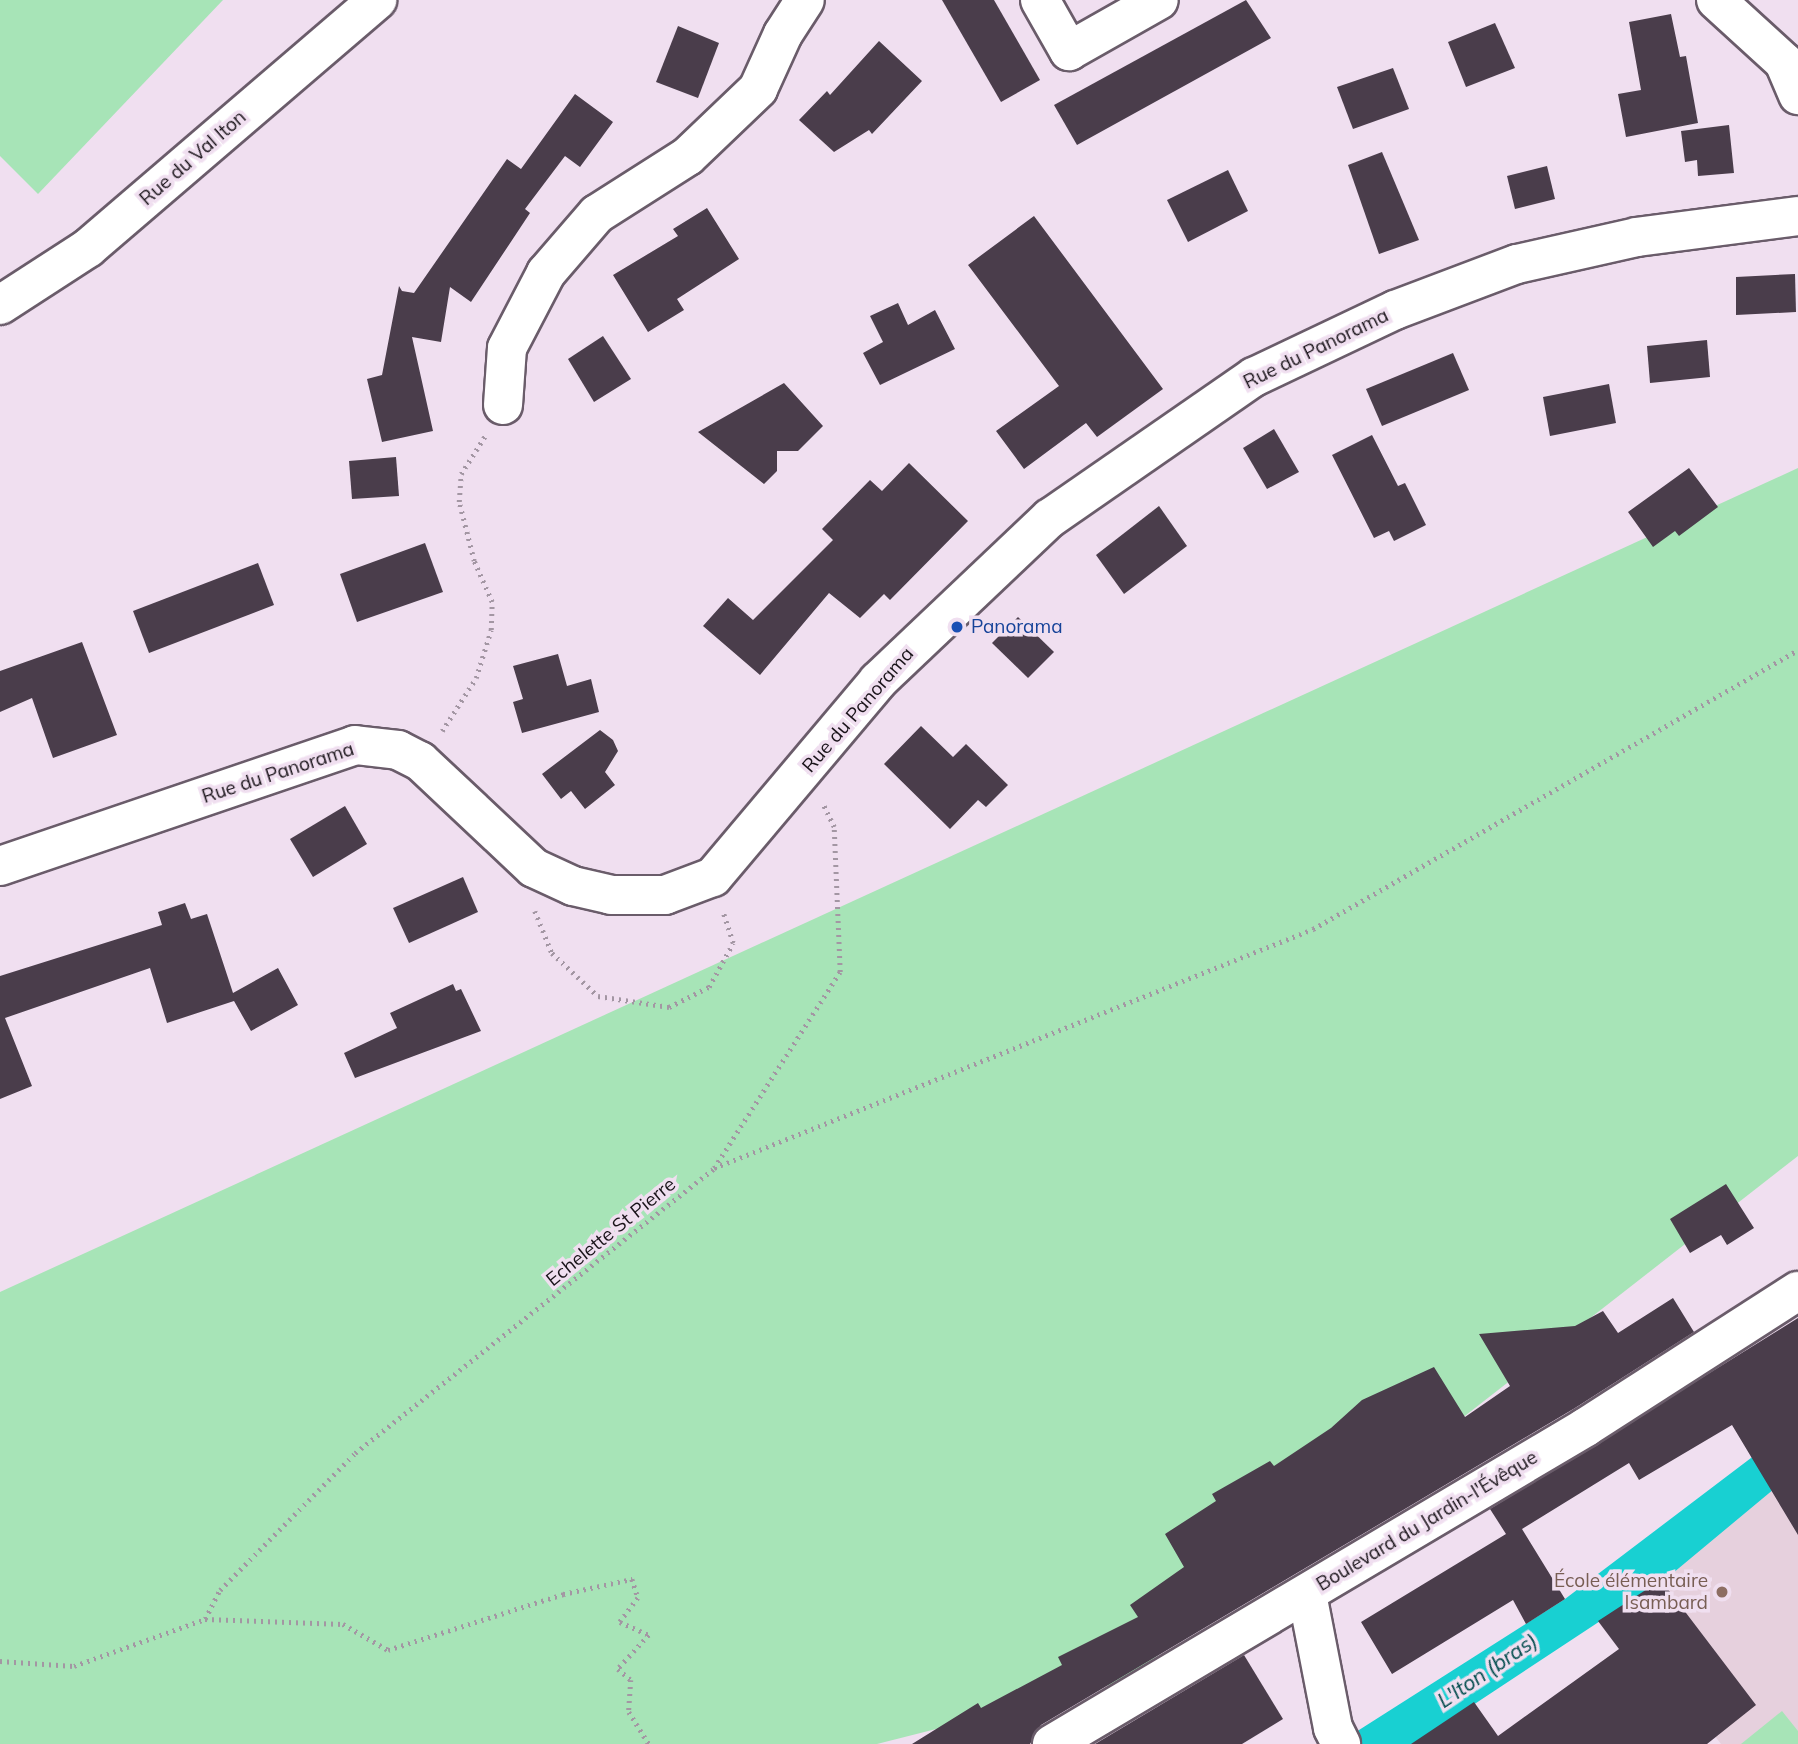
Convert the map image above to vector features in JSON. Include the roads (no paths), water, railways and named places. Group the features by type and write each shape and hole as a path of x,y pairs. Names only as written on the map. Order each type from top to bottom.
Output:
{"street":[{"name":"Rue du Val Iton","path":"0,305 88,248 377,0"},
{"path":"503,404 507,348 546,272 597,214 688,156 758,89 783,34 805,0"},
{"path":"1040,0 1069,51 1159,0"},
{"path":"1716,0 1784,62 1798,95"},
{"name":"Rue du Panorama","path":"0,866 355,745 398,750 425,766 534,869 573,886 611,895 664,895 713,877 878,681 1050,518 1254,377 1395,310 1517,264 1637,237 1798,216"},
{"name":"Boulevard du Jardin-l'Évêque","path":"1052,1744 1586,1427 1798,1292"},
{"path":"1307,1594 1337,1736"}],"water":[{"name":"L'Iton (bras)","path":"1780,1436 1798,1469 1673,1573 1414,1744 1337,1744 1565,1599"}],"place":[{"name":"Panorama","path":"957,627"},
{"name":"École élémentaire Isambard","path":"1722,1592"}]}
